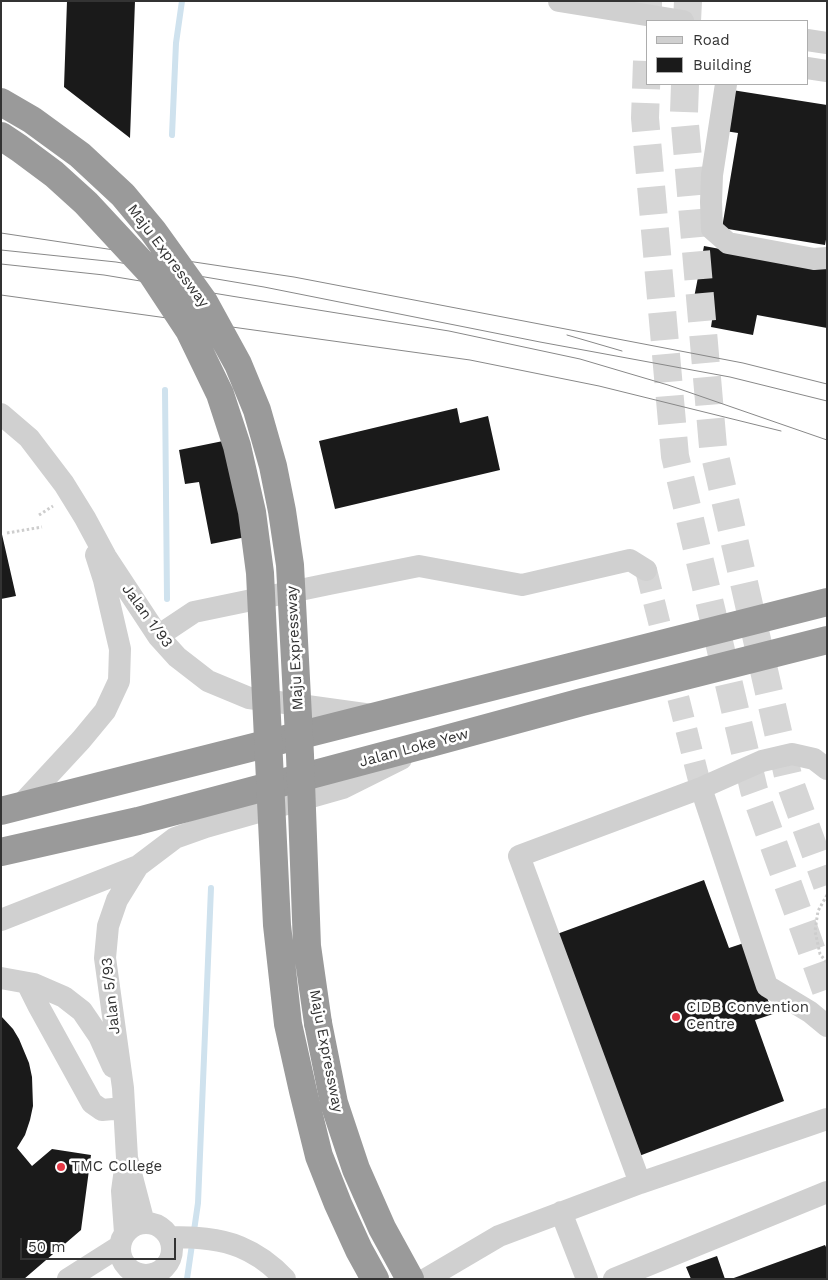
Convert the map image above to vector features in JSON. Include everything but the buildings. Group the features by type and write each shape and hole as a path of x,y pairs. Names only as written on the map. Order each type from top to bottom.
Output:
{"highway":[{"name":"Maju Expressway","path":"1,102 32,120 80,155 123,195 153,230 204,302 238,364 256,410 273,466 290,565 300,755 307,946 318,1023 334,1103 356,1169 382,1228 410,1279"},
{"name":"Maju Expressway","path":"1,136 54,174 86,203 152,274 189,330 220,394 237,446 252,512 260,573 277,925 288,1024 319,1156 341,1212 375,1279"},
{"path":"799,609 827,589"},
{"path":"9,810 827,602"},
{"name":"Jalan Loke Yew","path":"1,852 138,820 582,702 827,640"}],"street":[{"path":"559,1 676,20"},
{"path":"808,40 827,43"},
{"path":"808,68 827,71"},
{"path":"726,85 712,175 712,229 728,243 814,259 827,258"},
{"name":"Jalan 1/93","path":"1,414 29,438 64,484 106,557 158,636 177,657 208,681 250,698 379,716"},
{"name":"Jalan 1/93","path":"9,810 81,740 106,711 119,681 120,649 104,580 85,518"},
{"path":"158,636 194,612 419,566 522,585 630,560 646,570"},
{"name":"Jalan 5/93","path":"126,1248 122,1191 127,1158 106,958 108,926 117,900 138,866 175,838 206,827 344,788 431,743"},
{"path":"640,1184 519,856 701,788 762,761 792,754 814,759 827,770"},
{"path":"701,788 767,986 810,1012 827,1026"},
{"path":"1,920 138,866"},
{"name":"Jalan 5/93","path":"1,978 34,984 64,997 82,1011 99,1036 121,1090"},
{"path":"27,983 92,1103 102,1110 121,1090"},
{"path":"426,1279 499,1236 561,1212 827,1119"},
{"path":"614,1279 827,1192"},
{"path":"561,1212 587,1279"},
{"path":"68,1279 126,1248 152,1223 165,1230 179,1246 234,1258 265,1279"},
{"path":"179,1246 220,1241 240,1247 275,1268 285,1279"},
{"path":"126,1248 127,1267 134,1272 149,1277 164,1268 179,1246"}],"path":[{"path":"7,533 42,527"},
{"path":"827,895 818,911 815,931 820,954 827,962"}],"waterway":[{"path":"172,135 176,43 182,1"},
{"path":"165,390 167,599"},
{"path":"187,1279 198,1203 211,888"}],"tunnel":[{"path":"648,1 648,20"},
{"path":"687,20 688,1"},
{"path":"646,85 645,118 675,456 754,790 827,993"},
{"path":"685,85 684,113 713,447 789,780 827,885"},
{"path":"646,570 701,788"}],"tram line":[{"path":"1,233 294,277 743,363 827,384"},
{"path":"1,250 116,262 264,287 540,342 730,377 827,401"},
{"path":"1,264 104,275 449,331 580,359 668,385 827,440"},
{"path":"1,295 470,360 599,386 781,431"},
{"path":"567,335 622,351"}],"place":[{"name":"CIDB Convention Centre","path":"676,1017"},
{"name":"TMC College","path":"61,1167"}]}
